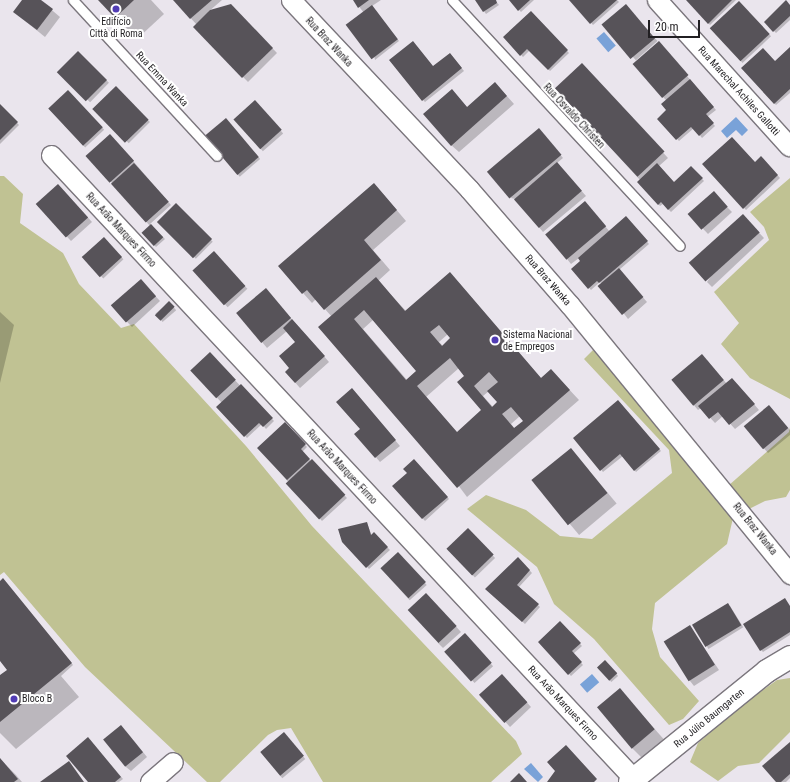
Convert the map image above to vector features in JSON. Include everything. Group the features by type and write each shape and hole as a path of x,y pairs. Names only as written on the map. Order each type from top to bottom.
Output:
{"street":[{"name":"Rua Braz Wanka","path":"291,0 468,189 588,326 790,574"},
{"name":"Rua Marechal Achiles Gallotti","path":"657,0 789,146"},
{"name":"Rua Arão Marques Firmo","path":"51,155 632,780"},
{"name":"Rua Júlio Baumgarten","path":"632,780 767,671 790,656"},
{"path":"150,782 173,762"}],"lane":[{"name":"Rua Emma Wanka","path":"73,0 217,156"},
{"name":"Rua Osvaldo Christen","path":"452,0 680,246"}],"green space":[{"path":"0,176 4,176 23,194 20,223 63,253 79,284 121,328 134,324 246,446 312,526 516,741 522,754 491,782 323,782 291,728 277,730 268,735 220,782 207,782 85,667 4,572 0,575"},
{"path":"790,178 790,399 750,378 721,344 739,323 714,292 769,240 764,227 750,212"},
{"path":"593,350 679,447 733,518 727,544 655,603 652,629 660,657 699,701 683,719 669,725 594,639 554,604 537,567 467,509 486,495 526,510 560,536 592,539 672,473 669,450 584,359"},
{"path":"790,427 790,490 786,497 765,501 745,511 728,486 789,432"},
{"path":"790,678 790,732 759,763 738,766 718,781 690,762 698,743 742,705 777,680"}],"water":[{"path":"604,32 616,46 608,52 596,39"},
{"path":"736,117 748,130 742,136 736,130 727,138 721,131"},
{"path":"592,674 599,682 587,693 580,684"},
{"path":"531,763 543,777 538,782 524,769"}],"building":[{"path":"22,0 41,0 53,9 37,30 13,12"},
{"name":"Edifício Città di Roma","path":"98,0 134,0 115,18"},
{"path":"173,0 212,0 190,19"},
{"path":"353,0 369,0 358,8"},
{"path":"475,0 496,0 497,3 483,12"},
{"path":"509,0 530,0 518,11"},
{"path":"569,0 617,0 590,24"},
{"path":"686,0 732,0 708,24"},
{"path":"786,0 790,5 790,16 773,32 764,22"},
{"path":"739,1 770,34 740,61 710,28"},
{"path":"231,4 273,48 242,78 193,27 210,10"},
{"path":"626,4 655,38 630,59 601,25"},
{"path":"372,5 398,39 372,59 346,25"},
{"path":"531,11 568,50 548,70 527,49 520,56 503,37"},
{"path":"413,41 433,66 450,53 462,68 422,101 389,60"},
{"path":"659,41 689,75 662,98 633,64"},
{"path":"790,47 790,89 774,104 741,68 763,48 775,61"},
{"path":"78,51 107,80 86,101 57,72"},
{"path":"582,63 665,151 637,177 555,88"},
{"path":"690,79 714,107 706,114 714,123 699,136 691,127 676,140 657,119 666,110 661,104"},
{"path":"495,82 507,96 451,146 423,114 452,89 467,107"},
{"path":"116,86 149,120 125,143 92,109"},
{"path":"68,90 103,127 83,146 48,108"},
{"path":"255,100 282,130 260,149 233,119"},
{"path":"0,104 18,122 0,140"},
{"path":"226,118 259,157 237,175 205,136"},
{"path":"539,128 561,155 509,199 487,172"},
{"path":"110,134 134,161 110,183 85,156"},
{"path":"732,137 755,162 761,156 778,175 743,209 702,164"},
{"path":"557,162 582,191 539,228 514,199"},
{"path":"134,163 169,202 146,222 111,184"},
{"path":"657,163 674,182 691,166 703,178 668,210 661,202 658,205 637,182"},
{"path":"374,183 397,210 364,240 381,260 324,310 307,290 302,294 278,266"},
{"path":"58,184 88,217 66,238 36,204"},
{"path":"714,191 728,207 701,230 688,214"},
{"path":"585,201 606,226 566,260 545,234"},
{"path":"176,203 212,239 193,258 157,222"},
{"path":"743,214 760,233 705,281 689,263"},
{"path":"626,216 648,241 599,283 597,281 588,289 571,269 580,261 578,258"},
{"path":"151,224 163,237 154,246 141,233"},
{"path":"104,237 122,257 100,277 82,257"},
{"path":"214,251 245,286 224,305 192,270"},
{"path":"619,268 643,297 622,315 598,286"},
{"path":"450,272 541,378 551,369 570,390 457,488 318,327 376,277 405,311","holes":["364,310 416,371 406,380 354,319","439,325 450,338 442,346 430,332","450,358 464,376 457,382 481,410 457,432 417,386","489,372 498,382 487,391 497,402 492,407 474,386","511,407 523,421 514,428 502,414"]},
{"path":"141,279 156,296 126,323 111,305"},
{"path":"266,288 291,318 261,343 236,313"},
{"path":"169,301 175,307 161,321 155,315"},
{"path":"292,319 325,356 295,383 285,372 289,368 279,356 295,342 283,328"},
{"path":"210,352 236,380 216,398 190,370"},
{"path":"702,354 724,380 693,406 671,380"},
{"path":"732,378 755,404 729,425 718,412 709,419 698,406"},
{"path":"241,384 273,418 263,427 259,423 244,437 216,407"},
{"path":"352,388 396,440 375,458 354,434 360,429 336,402"},
{"path":"618,400 660,449 634,471 620,454 600,471 573,438"},
{"path":"769,405 788,428 763,449 744,426"},
{"path":"285,422 306,444 301,449 310,459 287,480 257,448"},
{"path":"571,448 608,493 568,525 531,480"},
{"path":"312,459 345,495 319,519 286,484"},
{"path":"414,459 448,497 422,519 392,486 407,473 403,469"},
{"path":"367,522 371,535 374,532 388,547 366,568 342,542 338,529"},
{"path":"468,528 494,555 472,575 446,549"},
{"path":"398,552 426,582 408,598 380,568"},
{"path":"518,557 530,570 517,585 539,604 522,622 485,589"},
{"path":"3,578 72,663 0,722 0,675 7,670 0,661 0,581"},
{"path":"426,593 457,626 438,643 408,610"},
{"path":"785,598 790,606 790,632 760,651 743,624"},
{"path":"728,603 741,625 705,647 692,625"},
{"path":"560,621 581,643 572,651 582,662 568,675 538,642"},
{"path":"690,625 715,665 689,681 664,641"},
{"path":"465,633 492,663 471,681 444,652"},
{"path":"605,660 617,673 609,681 597,668"},
{"path":"502,674 527,702 504,723 479,695"},
{"path":"620,688 655,729 632,749 597,707"},
{"path":"121,725 143,752 125,767 103,739"},
{"path":"284,732 304,756 280,776 260,752"},
{"path":"88,737 121,777 115,782 88,782 66,756"},
{"path":"790,742 790,774 781,782 776,782 762,766"},
{"path":"566,745 597,779 594,782 547,782 555,771 547,762"},
{"path":"0,758 18,779 14,782 0,782"},
{"path":"69,761 84,782 40,782"},
{"path":"519,773 527,782 510,782"}],"place":[{"name":"Edifício Città di Roma","path":"116,9"},
{"name":"Sistema Nacional de Empregos","path":"495,340"},
{"name":"Bloco B","path":"14,699"}]}
